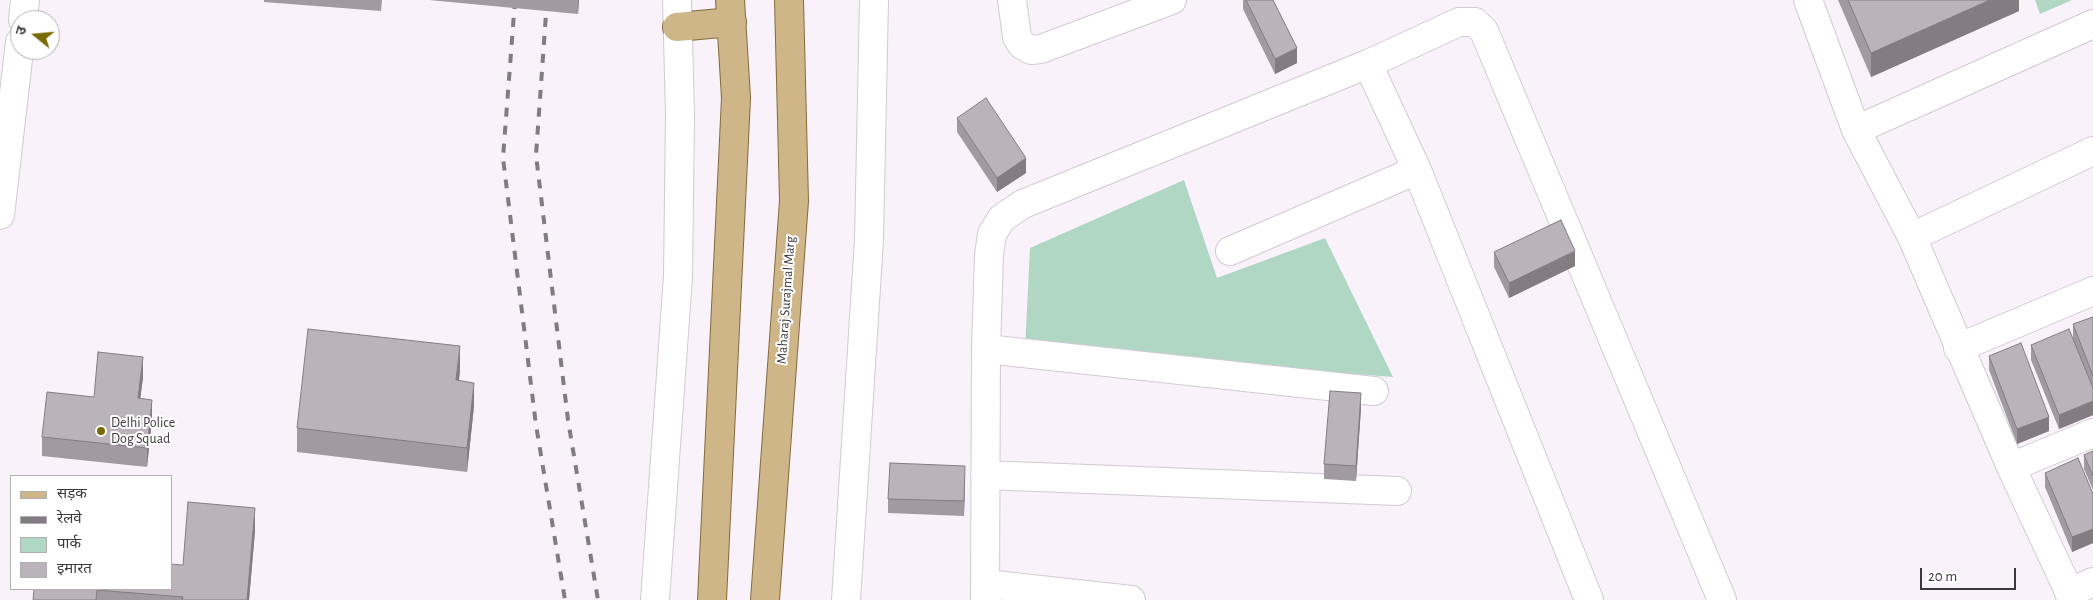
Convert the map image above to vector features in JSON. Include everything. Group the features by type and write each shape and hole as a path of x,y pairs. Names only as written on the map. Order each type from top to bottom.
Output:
{"main road":[{"name":"Maharaj Surajmal Marg","path":"765,600 794,200 789,0"},
{"path":"678,27 731,11 736,98 712,600"}],"street":[{"path":"655,600 678,276 680,114 677,0"},
{"path":"846,600 868,240 874,0"},
{"path":"1012,0 1017,37 1022,46 1031,50 1041,49 1172,0"},
{"path":"1808,0 1856,130 1912,237 2010,468 2070,597 2093,582"},
{"path":"1131,600 985,592 986,349 989,254 992,234 1002,218 1023,204 1368,64 1459,22 1475,22 1484,31 1722,600"},
{"path":"1856,130 2093,24"},
{"path":"0,215 18,60"},
{"path":"1368,64 1417,170 1588,600"},
{"path":"1912,237 2093,151"},
{"path":"1230,252 1417,170"},
{"path":"1958,348 2093,291"},
{"path":"986,349 1374,391"},
{"path":"2010,468 2093,433"},
{"path":"985,475 1397,491"}],"green space":[{"path":"2035,0 2072,0 2040,14"},
{"path":"1184,180 1217,278 1325,238 1393,377 1025,349 1030,248"}],"building":[{"path":"1246,0 1273,0 1297,48 1275,59"},
{"path":"1848,0 1990,0 1871,53"},
{"path":"986,98 1026,158 997,178 957,118"},
{"path":"1561,220 1575,251 1509,283 1494,252"},
{"path":"2093,317 2093,376 2073,324"},
{"path":"308,329 460,346 456,380 474,383 467,448 297,428"},
{"path":"2069,329 2093,388 2093,401 2059,415 2031,345"},
{"path":"2021,343 2049,417 2017,429 1989,356"},
{"path":"98,352 143,357 138,398 152,400 147,448 42,437 47,392 94,397"},
{"path":"1330,391 1361,393 1356,466 1324,464"},
{"path":"2093,451 2093,476 2084,455"},
{"path":"2078,458 2093,494 2093,529 2072,537 2045,473"},
{"path":"890,463 965,466 964,501 888,499"},
{"path":"188,502 255,508 247,600 182,600 183,597 97,590 172,590 172,564 183,565"},
{"path":"34,590 97,590 96,600 33,600"}],"railway":[{"path":"515,0 503,158 536,425 565,600"},
{"path":"547,0 536,155 568,420 598,600"}],"place":[{"name":"Delhi Police Dog Squad","path":"101,431"}]}
